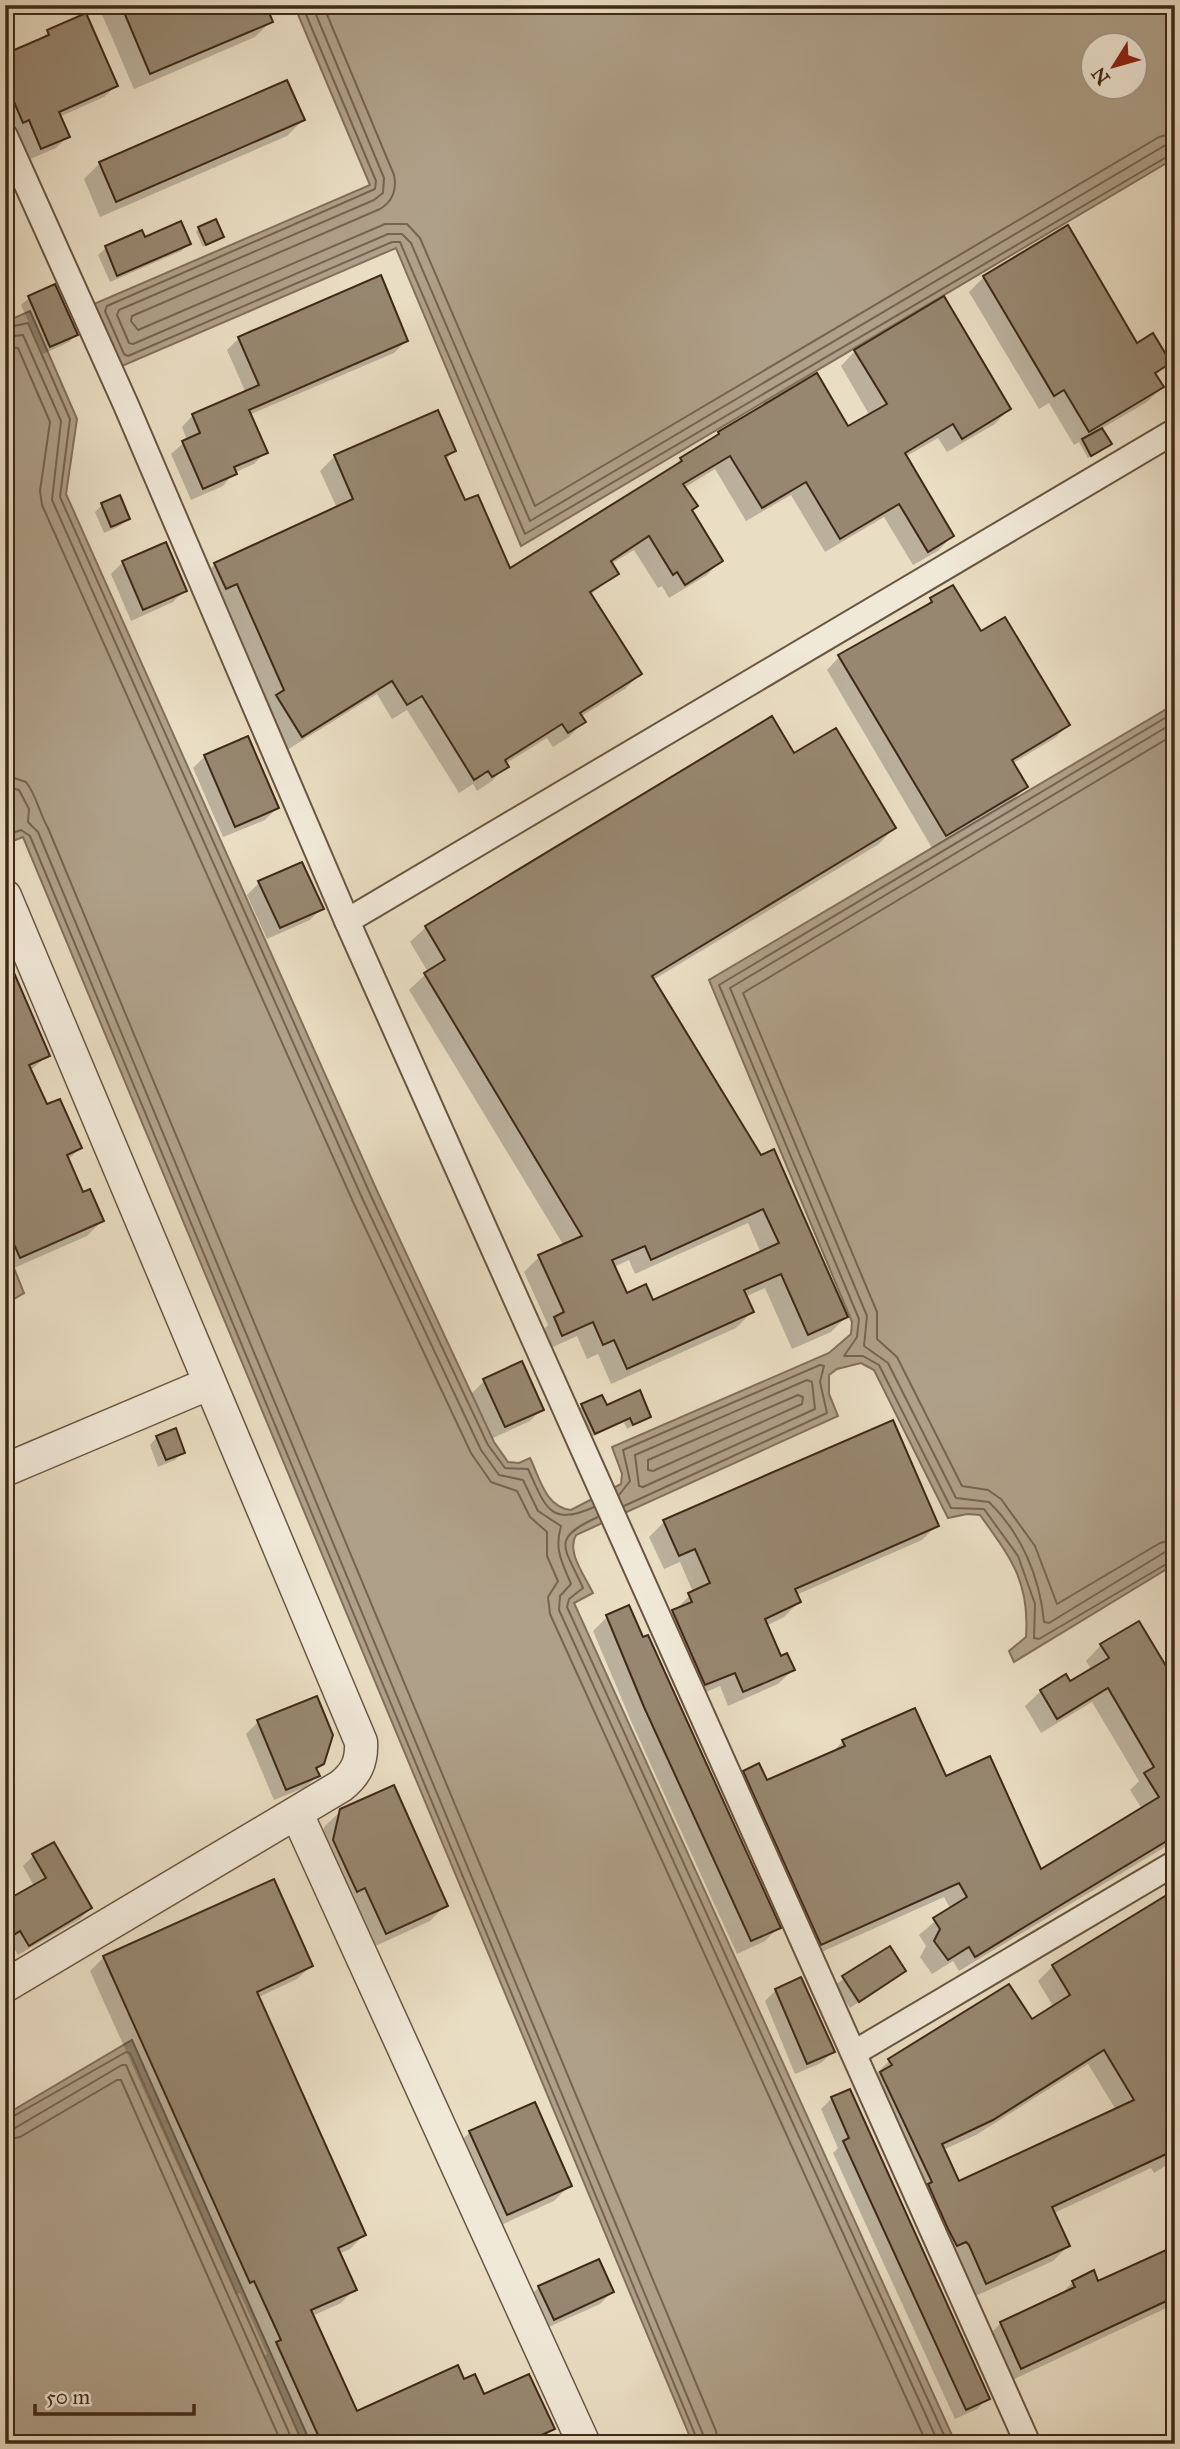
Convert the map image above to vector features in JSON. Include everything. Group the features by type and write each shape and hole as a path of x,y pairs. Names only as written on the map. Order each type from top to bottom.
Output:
{"street":[{"path":"5,136 126,405 347,921 1028,2444"},
{"path":"347,921 1175,431"},
{"path":"5,897 361,1742 362,1755 351,1778 297,1814 5,1986"},
{"path":"5,1470 208,1384"},
{"path":"297,1814 584,2444"},
{"path":"854,2053 1175,1863"}],"water":[{"path":"294,5 1175,5 1175,158 521,546 396,248 122,366 94,304 370,185"},
{"path":"30,311 77,419 66,494 378,1193 494,1442 508,1462 519,1463 530,1458 549,1498 562,1508 571,1510 621,1484 622,1474 612,1447 829,1353 851,1334 852,1322 709,980 1175,704 1175,1564 1014,1662 1009,1651 1026,1637 1026,1618 1021,1586 1009,1558 980,1515 967,1514 948,1518 874,1370 861,1363 837,1369 829,1375 829,1394 838,1416 576,1535 573,1549 593,1593 574,1603 956,2444 693,2444 23,837 5,844 5,818 14,815 5,795 5,322"},
{"path":"5,1246 24,1293 5,1304"},
{"path":"132,2040 311,2444 5,2444 5,2115"}],"building":[{"path":"121,5 266,5 273,22 150,74"},
{"path":"86,13 118,86 59,112 70,137 41,149 29,120 23,123 5,81 5,54 49,35 47,30"},
{"path":"287,80 305,120 116,202 99,162"},
{"path":"216,219 224,237 206,245 198,227"},
{"path":"181,221 191,244 117,276 105,246 142,230 145,237"},
{"path":"1068,225 1137,343 1153,333 1171,363 1155,373 1164,387 1089,432 1064,390 1054,396 983,276"},
{"path":"381,275 408,341 249,410 268,453 234,467 237,474 203,489 182,441 200,433 192,414 259,385 238,337"},
{"path":"55,284 78,335 50,347 28,296"},
{"path":"944,296 1011,409 962,439 953,424 905,453 954,536 928,552 899,504 840,539 806,482 762,508 730,456 683,484 698,506 692,510 723,561 685,585 677,572 673,575 649,536 611,561 619,574 590,592 642,674 580,713 586,722 568,733 562,724 505,760 509,767 492,777 488,771 474,780 422,696 407,705 392,681 302,737 276,695 284,690 237,584 226,589 214,563 353,499 334,455 438,410 456,451 445,456 465,500 478,495 510,568 682,461 680,458 719,434 718,432 817,373 848,426 887,404 854,350"},
{"path":"1102,428 1112,444 1091,456 1082,439"},
{"path":"120,495 130,519 111,527 101,503"},
{"path":"166,542 187,591 143,610 122,561"},
{"path":"953,585 981,631 1005,617 1070,725 1012,760 1028,787 946,836 838,655 932,602 930,598"},
{"path":"772,716 794,753 836,728 896,828 652,976 761,1155 774,1149 848,1317 808,1335 781,1274 744,1290 754,1312 627,1369 614,1340 603,1345 593,1322 562,1336 554,1317 564,1312 538,1255 582,1236 424,973 445,960 425,926","holes":["763,1209 779,1243 653,1300 646,1284 627,1293 612,1260 645,1246 651,1260"]},
{"path":"248,736 279,808 235,827 204,755"},
{"path":"302,862 324,909 280,928 258,881"},
{"path":"5,952 50,1056 29,1065 47,1104 60,1099 82,1148 67,1155 83,1192 90,1189 104,1221 20,1258 5,1224"},
{"path":"522,1361 544,1410 505,1427 483,1379"},
{"path":"640,1390 651,1417 633,1425 630,1418 595,1434 581,1404 602,1395 607,1405"},
{"path":"893,1420 939,1526 795,1589 801,1602 765,1619 781,1656 787,1653 795,1670 743,1692 735,1673 705,1685 672,1610 692,1602 688,1593 710,1583 695,1549 679,1556 663,1520"},
{"path":"176,1428 185,1453 166,1460 156,1436"},
{"path":"629,1605 643,1637 648,1635 781,1928 751,1941 644,1707 606,1615"},
{"path":"1139,1621 1175,1681 1175,1836 975,1957 969,1947 948,1960 934,1941 940,1929 933,1918 967,1897 959,1883 821,1945 743,1771 759,1763 767,1780 845,1746 842,1740 915,1708 946,1776 990,1756 1041,1869 1159,1797 1144,1773 1154,1767 1108,1688 1057,1719 1040,1690 1066,1674 1070,1681 1109,1658 1100,1644"},
{"path":"317,1696 333,1735 324,1764 316,1768 320,1776 286,1790 257,1720"},
{"path":"394,1785 448,1906 386,1934 365,1888 357,1892 333,1840 340,1809"},
{"path":"54,1842 92,1908 29,1946 20,1931 5,1941 5,1901 46,1878 32,1854"},
{"path":"274,1879 313,1966 257,1992 366,2235 338,2248 357,2290 311,2310 357,2411 458,2365 464,2379 475,2374 484,2394 529,2374 555,2429 522,2444 322,2444 276,2342 281,2340 254,2281 250,2283 103,1956"},
{"path":"1175,1890 1175,2150 1052,2207 1070,2246 986,2284 969,2245 966,2242 957,2246 948,2229 928,2184 932,2182 880,2072 892,2065 888,2059 1009,1984 1032,2019 1070,1995 1052,1965","holes":["1104,2050 1134,2100 959,2181 942,2144 993,2120"]},
{"path":"890,1946 906,1971 859,2002 842,1976"},
{"path":"801,1977 835,2052 807,2064 775,1989"},
{"path":"850,2089 990,2399 966,2410 843,2141 849,2138 831,2097"},
{"path":"535,2102 572,2186 507,2215 469,2131"},
{"path":"1175,2246 1175,2297 1021,2369 1000,2322 1075,2287 1072,2281 1094,2270 1098,2281"},
{"path":"599,2259 614,2292 554,2320 538,2286"}]}
